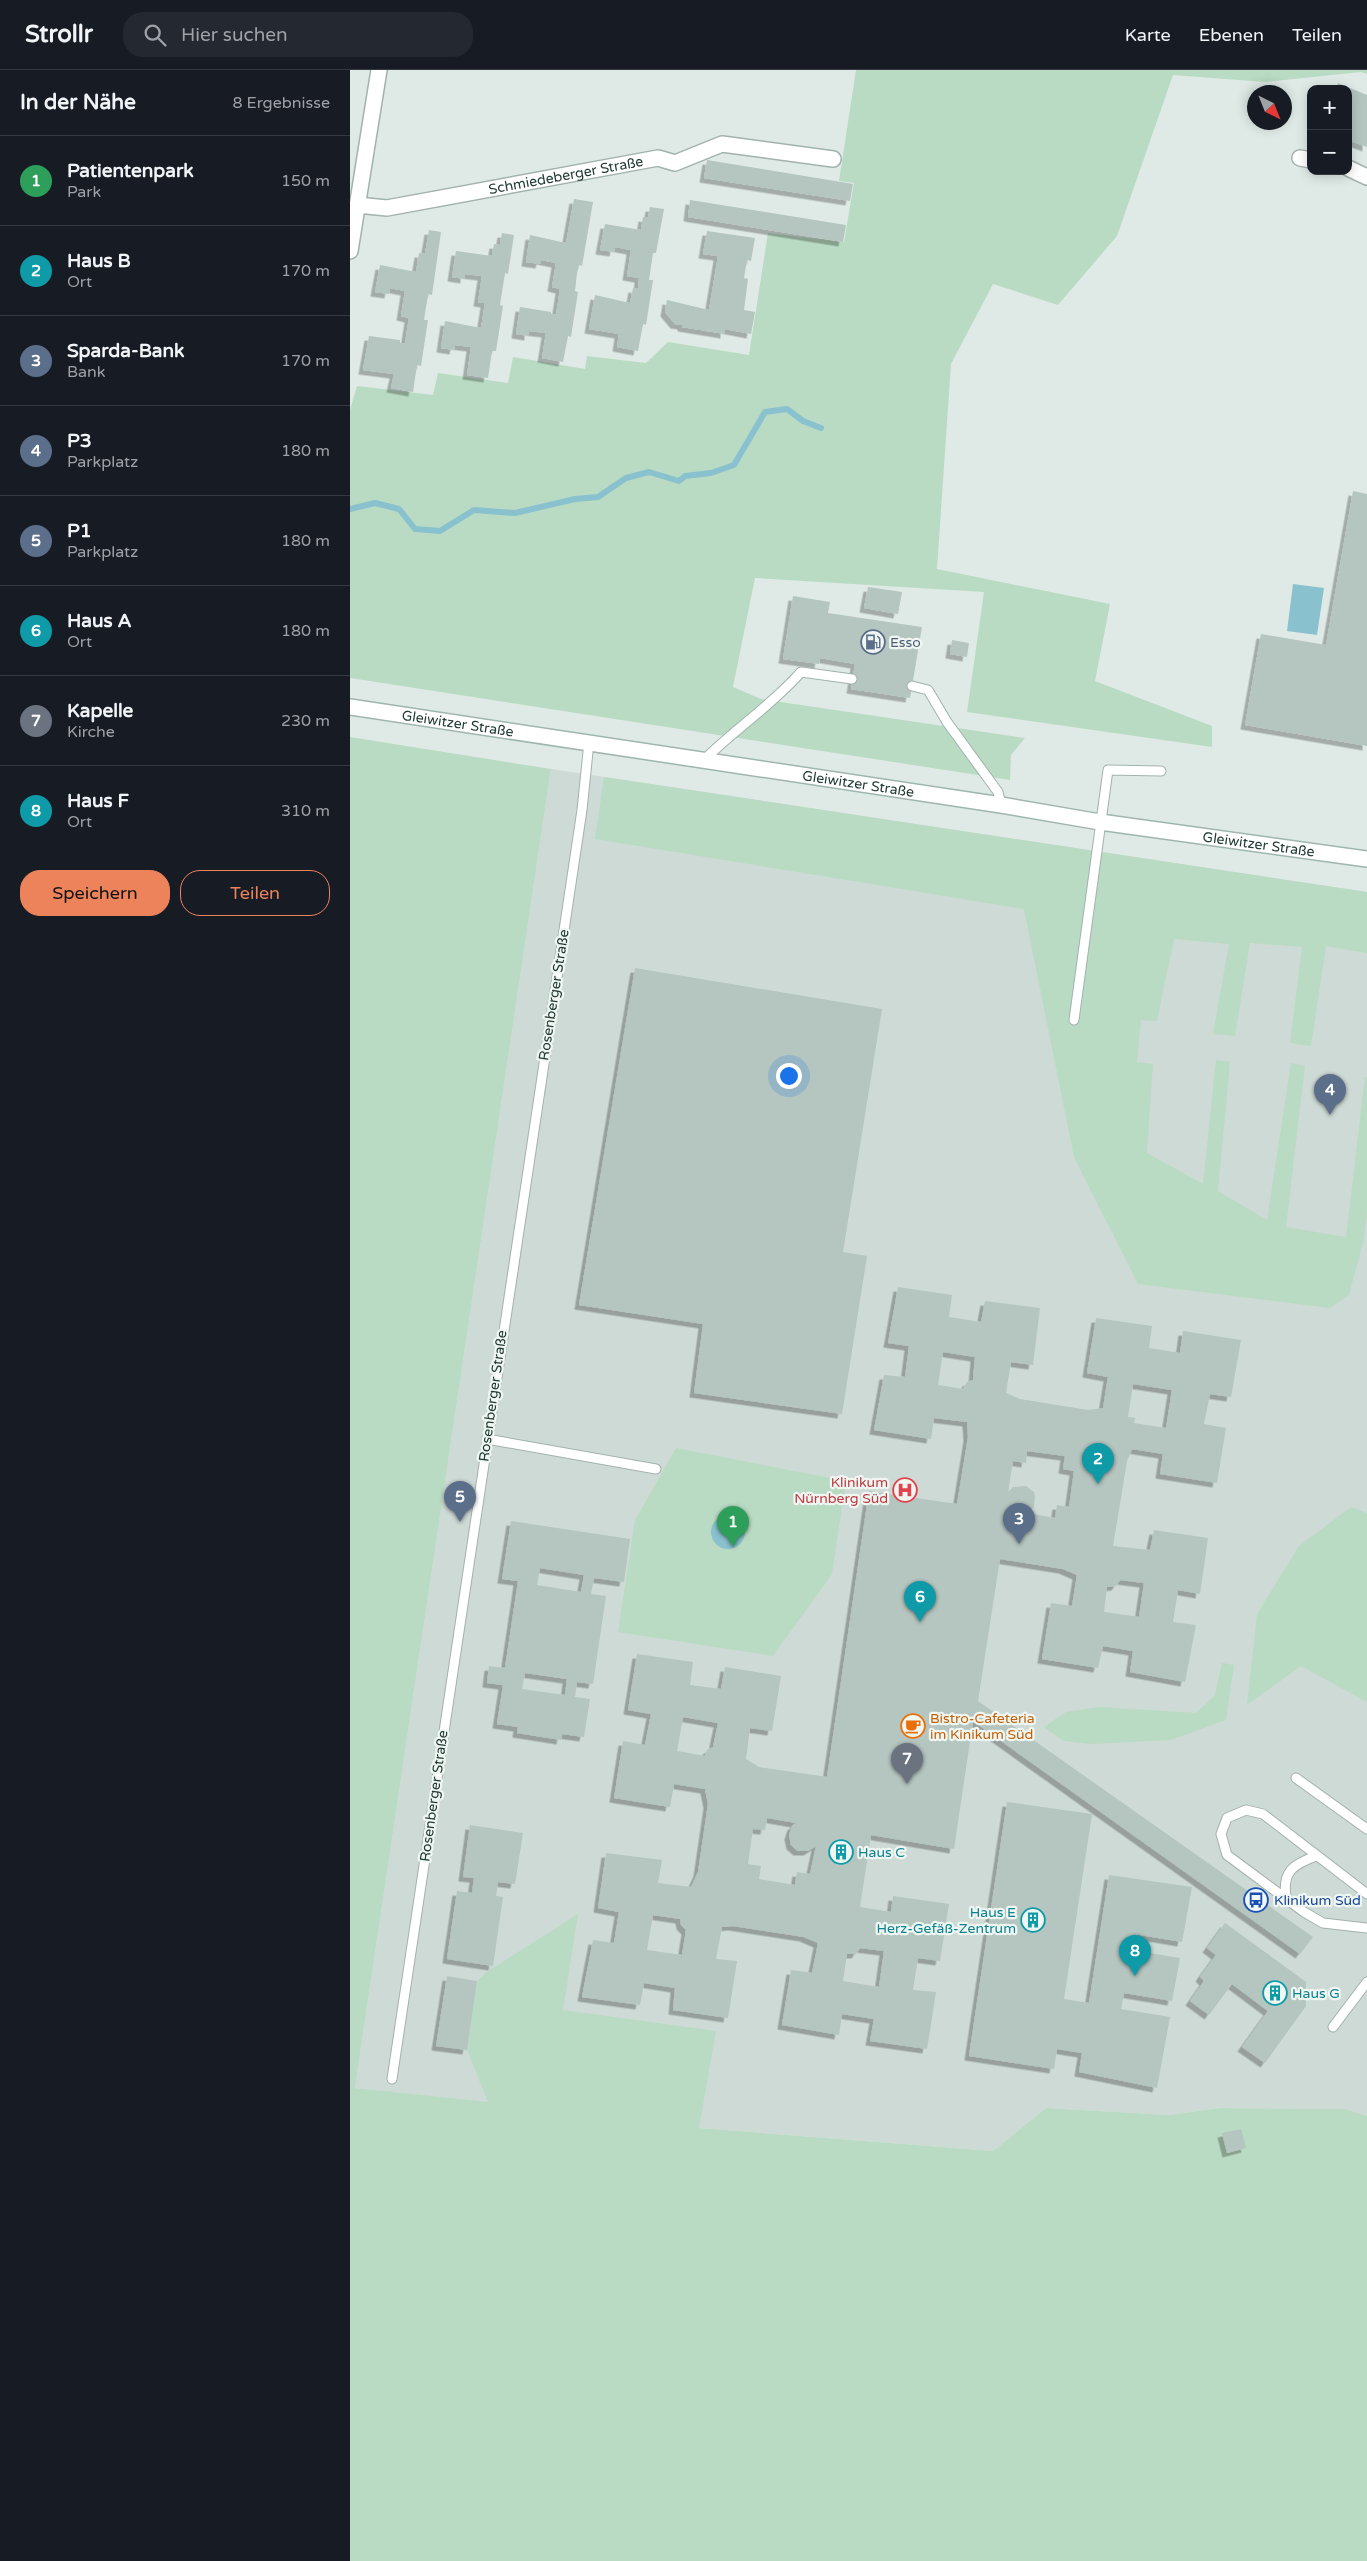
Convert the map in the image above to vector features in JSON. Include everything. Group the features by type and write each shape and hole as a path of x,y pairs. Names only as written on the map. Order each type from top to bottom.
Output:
{"main road":[{"path":"350,251 379,70"},
{"name":"Schmiedeberger Straße","path":"357,205 387,208 658,158 675,163 722,144 833,159"},
{"path":"1352,170 1367,177"},
{"name":"Gleiwitzer Straße","path":"350,707 1001,805 1100,822 1367,859"}],"lane":[{"path":"704,760 742,724 779,697 801,672 852,679"},
{"path":"912,686 928,690 947,722 994,787 1001,805"},
{"name":"Rosenberger Straße","path":"392,2079 582,810 589,742"},
{"path":"1074,1020 1108,770 1161,771"},
{"path":"487,1439 656,1469"},
{"path":"1296,1778 1367,1829"},
{"path":"1367,1894 1263,1814 1246,1810 1227,1818 1221,1834 1227,1855 1304,1912 1323,1923 1367,1928"},
{"path":"1286,1897 1286,1876 1296,1863 1316,1856"},
{"path":"1333,2027 1367,1982"}],"shaded area":[{"name":"Klinikum Nürnberg Süd","path":"551,769 1367,892 1367,2116 1345,2109 1220,2108 1169,2115 1046,2108 993,2151 699,2128 355,2088"}],"green space":[{"path":"856,70 1367,70 1367,74 1361,72 1265,82 1173,75 1117,236 1058,305 993,284 951,364 937,569 1110,604 1095,681 1212,726 1212,747 967,712 984,592 755,578 733,687 761,699 1025,738 1011,755 1010,780 350,678 350,410 357,386 433,395 438,373 508,383 513,357 585,369 587,356 646,363 668,342 749,355 768,233 844,242 854,183 839,181"},
{"path":"350,737 551,769 355,2088 488,2102 467,2050 477,1981 487,1972 578,1914 563,2010 716,2031 699,2128 993,2151 1046,2108 1169,2115 1220,2108 1345,2109 1367,2116 1367,2561 350,2561"},
{"path":"604,777 1367,892 1367,953 1326,946 1311,1046 1290,1043 1302,947 1250,943 1235,1036 1213,1034 1229,944 1174,939 1157,1021 1141,1020 1137,1062 1153,1064 1147,1153 1203,1184 1216,1060 1230,1062 1218,1191 1267,1220 1291,1063 1305,1066 1286,1227 1346,1237 1365,1077 1367,1077 1367,1213 1364,1239 1349,1295 1330,1308 1138,1284 1074,1157 1024,909 595,839"},
{"path":"676,1448 846,1481 832,1574 773,1656 618,1632 635,1520"},
{"path":"1351,1507 1367,1513 1367,1702 1301,1666 1247,1705 1257,1614 1299,1546"},
{"path":"1222,1663 1234,1665 1226,1720 1171,1740 1090,1744 1064,1741 1044,1727 1066,1712 1100,1707 1196,1713 1215,1695"}],"water":[{"path":"1293,584 1324,588 1317,635 1287,631"},
{"path":"728,1515 740,1520 745,1532 740,1544 728,1549 716,1544 711,1532 716,1520"}],"building":[{"path":"1352,89 1367,95 1367,147 1352,141"},
{"path":"707,160 853,184 850,201 704,178"},
{"path":"574,199 593,202 582,266 579,265 577,273 575,291 578,292 571,337 568,336 563,362 542,358 546,333 529,331 529,336 516,334 520,307 551,312 551,314 556,315 560,289 552,287 556,263 541,260 540,264 526,262 530,235 566,243"},
{"path":"690,200 846,225 843,242 688,217"},
{"path":"650,207 664,209 656,253 653,253 649,280 653,280 646,325 643,324 638,351 617,347 619,334 589,329 595,295 630,303 633,288 638,289 639,278 627,276 631,250 615,247 614,252 600,250 605,224 641,230 643,217 648,218"},
{"path":"429,230 441,232 432,295 428,294 424,320 428,320 421,366 417,365 413,392 391,388 394,374 363,370 369,336 400,340 400,343 405,343 409,318 401,316 405,291 390,288 389,294 375,292 380,265 416,272 419,253 425,254"},
{"path":"707,231 755,238 751,261 747,260 744,278 748,279 744,310 755,312 751,334 725,329 725,334 682,327 682,325 675,324 665,312 667,300 709,310 718,256 703,254"},
{"path":"502,233 514,235 508,274 505,273 500,305 503,306 496,351 492,351 488,378 467,375 471,347 455,345 454,350 441,348 445,321 481,328 485,303 478,302 482,276 465,274 465,279 452,277 456,251 492,256 494,244 500,245"},
{"path":"1353,491 1367,494 1367,746 1245,725 1261,634 1326,645"},
{"path":"868,587 902,592 898,614 864,608"},
{"path":"793,596 830,602 828,613 922,627 910,698 851,689 855,664 820,658 819,664 783,659"},
{"path":"952,640 969,643 967,657 950,654"},
{"path":"635,968 882,1009 843,1252 867,1256 842,1414 694,1393 703,1324 579,1305"},
{"path":"898,1287 952,1295 949,1317 981,1322 985,1301 1040,1308 1033,1365 1011,1362 1006,1393 1020,1399 1088,1410 1103,1408 1108,1377 1087,1373 1096,1318 1152,1326 1149,1348 1180,1353 1183,1331 1241,1340 1231,1397 1210,1394 1204,1424 1226,1428 1217,1483 1160,1474 1163,1454 1132,1449 1127,1461 1113,1546 1150,1550 1154,1530 1208,1538 1200,1594 1178,1590 1173,1622 1196,1625 1185,1682 1130,1672 1133,1651 1103,1646 1098,1668 1042,1659 1051,1603 1072,1606 1077,1575 1063,1569 1000,1559 978,1701 1313,1937 1300,1954 973,1721 954,1849 871,1835 860,1907 891,1912 893,1896 949,1904 940,1961 918,1958 913,1990 936,1992 927,2049 870,2041 874,2019 842,2014 839,2035 782,2025 791,1970 812,1973 818,1943 804,1937 733,1926 722,1927 716,1959 737,1961 728,2018 673,2010 675,1988 644,1983 640,2005 582,1997 593,1940 614,1943 619,1912 598,1908 606,1853 662,1860 658,1883 691,1887 698,1872 708,1804 705,1789 674,1784 670,1807 614,1798 623,1741 645,1745 651,1714 628,1710 637,1654 693,1662 690,1685 721,1689 725,1667 781,1676 772,1731 750,1728 746,1759 759,1767 827,1777 869,1491 957,1504 968,1437 967,1422 934,1418 931,1439 874,1430 884,1375 905,1377 909,1346 888,1343","holes":["943,1352 975,1357 973,1380 967,1382 963,1389 938,1385","1133,1384 1172,1390 1166,1428 1134,1423 1135,1418 1128,1417","1027,1451 1065,1456 1063,1469 1074,1471 1069,1507 1057,1505 1055,1518 1027,1513 1034,1507 1034,1492 1026,1486 1013,1487 1008,1492 1013,1461 1026,1463","1120,1580 1144,1583 1139,1617 1104,1612 1107,1587 1116,1586","683,1717 718,1723 713,1747 707,1750 705,1756 677,1751","767,1818 796,1823 792,1826 789,1835 791,1845 798,1851 808,1851 816,1846 810,1874 797,1872 795,1885 759,1879 761,1866 748,1864 753,1829 765,1830","653,1915 680,1919 681,1925 686,1930 682,1955 647,1950","860,1948 884,1951 879,1987 843,1981 847,1954 856,1954"]},
{"path":"511,1521 630,1539 624,1582 594,1578 591,1594 606,1596 593,1684 577,1682 575,1697 590,1699 584,1737 562,1734 561,1740 517,1733 518,1727 497,1724 503,1685 487,1683 489,1666 505,1668 518,1581 502,1579","holes":["540,1568 584,1575 581,1592 537,1585","525,1673 567,1679 565,1695 522,1689"]},
{"path":"1007,1802 1092,1814 1064,1999 1089,2003 1109,1875 1192,1887 1182,1942 1134,1934 1131,1950 1180,1958 1172,2001 1124,1993 1121,2009 1170,2017 1157,2088 1079,2072 1082,2053 1057,2049 1054,2069 969,2056"},
{"path":"470,1825 523,1833 515,1884 498,1882 496,1896 503,1897 493,1966 447,1959 457,1891 472,1893 474,1878 463,1877"},
{"name":"Haus G","path":"1225,1923 1306,1982 1306,2006 1265,2063 1242,2047 1268,2011 1232,1984 1209,2015 1190,2001 1204,1981 1200,1977 1216,1955 1207,1948"},
{"path":"447,1976 477,1981 467,2050 436,2046"},
{"path":"1241,2129 1246,2148 1227,2153 1222,2133"}],"waterway":[{"path":"350,509 375,503 399,509 415,529 440,531 474,510 515,513 575,499 598,497 626,478 649,472 679,481 685,476 711,473 734,465 765,412 787,409 803,421 821,428"}],"place":[{"name":"Esso","path":"873,642"},
{"name":"P3","path":"1330,1115"},
{"name":"Haus B","path":"1098,1484"},
{"name":"Klinikum Nürnberg Süd","path":"905,1490"},
{"name":"P1","path":"460,1522"},
{"name":"Sparda-Bank","path":"1019,1544"},
{"name":"Patientenpark","path":"733,1547"},
{"name":"Haus A","path":"920,1622"},
{"name":"Bistro-Cafeteria im Kinikum Süd","path":"913,1726"},
{"name":"Kapelle","path":"907,1784"},
{"name":"Haus C","path":"841,1852"},
{"name":"Klinikum Süd","path":"1256,1900"},
{"name":"Haus E Herz-Gefäß-Zentrum","path":"1033,1920"},
{"name":"Haus F","path":"1135,1976"},
{"name":"Haus G","path":"1275,1993"}]}
